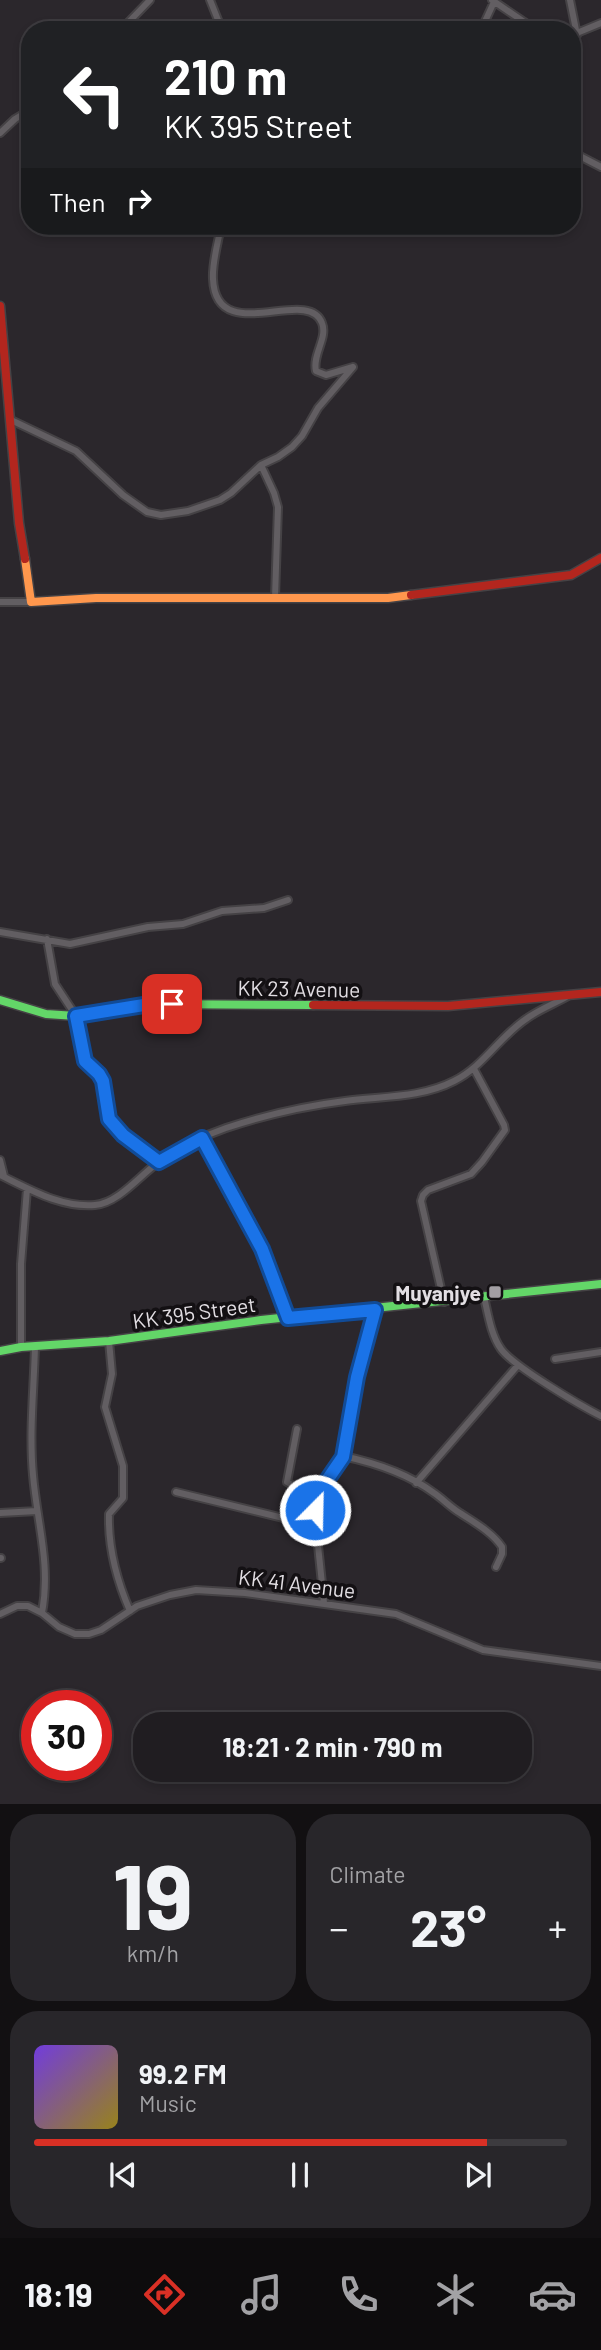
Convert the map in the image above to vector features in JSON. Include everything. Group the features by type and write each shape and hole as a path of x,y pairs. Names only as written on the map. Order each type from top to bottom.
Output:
{"street":[{"path":"130,21 150,0"},
{"path":"210,0 218,21"},
{"path":"570,0 573,21"},
{"path":"485,21 493,1 523,21"},
{"path":"581,32 601,23"},
{"path":"0,133 21,117"},
{"path":"581,157 601,167"},
{"path":"11,420 76,452 122,495 147,512 161,515 188,511 220,500 261,465 292,447 302,436 318,408 353,367 326,375 316,370 314,365 323,333 322,324 317,317 306,311 287,309 244,314 230,310 221,302 212,275 219,235"},
{"path":"0,306 19,523 31,602"},
{"path":"261,465 278,507 275,598"},
{"path":"0,602 96,598 388,598 571,575 601,558"},
{"path":"0,932 70,944 148,927 183,924 222,911 264,908 288,900"},
{"path":"47,939 55,984 76,1016 85,1061 103,1081 109,1119 123,1135 159,1162"},
{"name":"KK 23 Avenue","path":"0,1000 46,1014 76,1016 150,1004 448,1006 570,996 599,991"},
{"path":"0,1160 2,1176 27,1189 80,1205 98,1205 129,1188 159,1162 202,1138 228,1128 312,1106 430,1091 453,1082 474,1069 525,1019 570,996"},
{"path":"443,1301 421,1201 423,1195 428,1190 471,1174 505,1130 474,1069"},
{"path":"202,1138 262,1249 288,1318"},
{"path":"21,1347 21,1264 27,1189"},
{"name":"KK 395 Street","path":"0,1351 109,1341 288,1318 601,1284"},
{"path":"484,1297 501,1350 518,1365 601,1416"},
{"path":"324,1602 316,1526 316,1497 343,1457 357,1377 375,1310"},
{"path":"109,1341 112,1374 105,1407 122,1466 124,1498 109,1514 109,1539 120,1585 130,1611"},
{"path":"35,1346 33,1474 46,1574 42,1613"},
{"path":"555,1359 601,1352"},
{"path":"416,1483 518,1365"},
{"path":"297,1429 287,1482 321,1489"},
{"path":"343,1457 384,1466 434,1493 498,1542 502,1547 502,1554 496,1567"},
{"path":"176,1492 316,1526"},
{"path":"0,1513 37,1511"},
{"name":"KK 41 Avenue","path":"0,1614 18,1606 28,1606 59,1627 75,1634 89,1634 101,1630 137,1606 196,1590 324,1602 396,1614 483,1650 601,1666"}],"traffic: fast":[{"path":"0,1000 46,1014 76,1016 150,1004 313,1005"},
{"path":"0,1351 109,1341 261,1320 601,1284"}],"traffic: slow":[{"path":"25,559 31,602 96,598 388,598 411,595"}],"traffic: jam":[{"path":"0,306 19,523 25,559"},
{"path":"411,595 571,575 601,558"},
{"path":"313,1005 448,1006 601,992"}],"place":[{"name":"Muyanjye","path":"495,1292"}],"route":[{"path":"172,1004 110,1009 76,1016 85,1061 102,1077 109,1119 123,1135 159,1162 202,1138 262,1249 288,1318 375,1310 357,1377 343,1457 316,1497 315,1510"}]}
